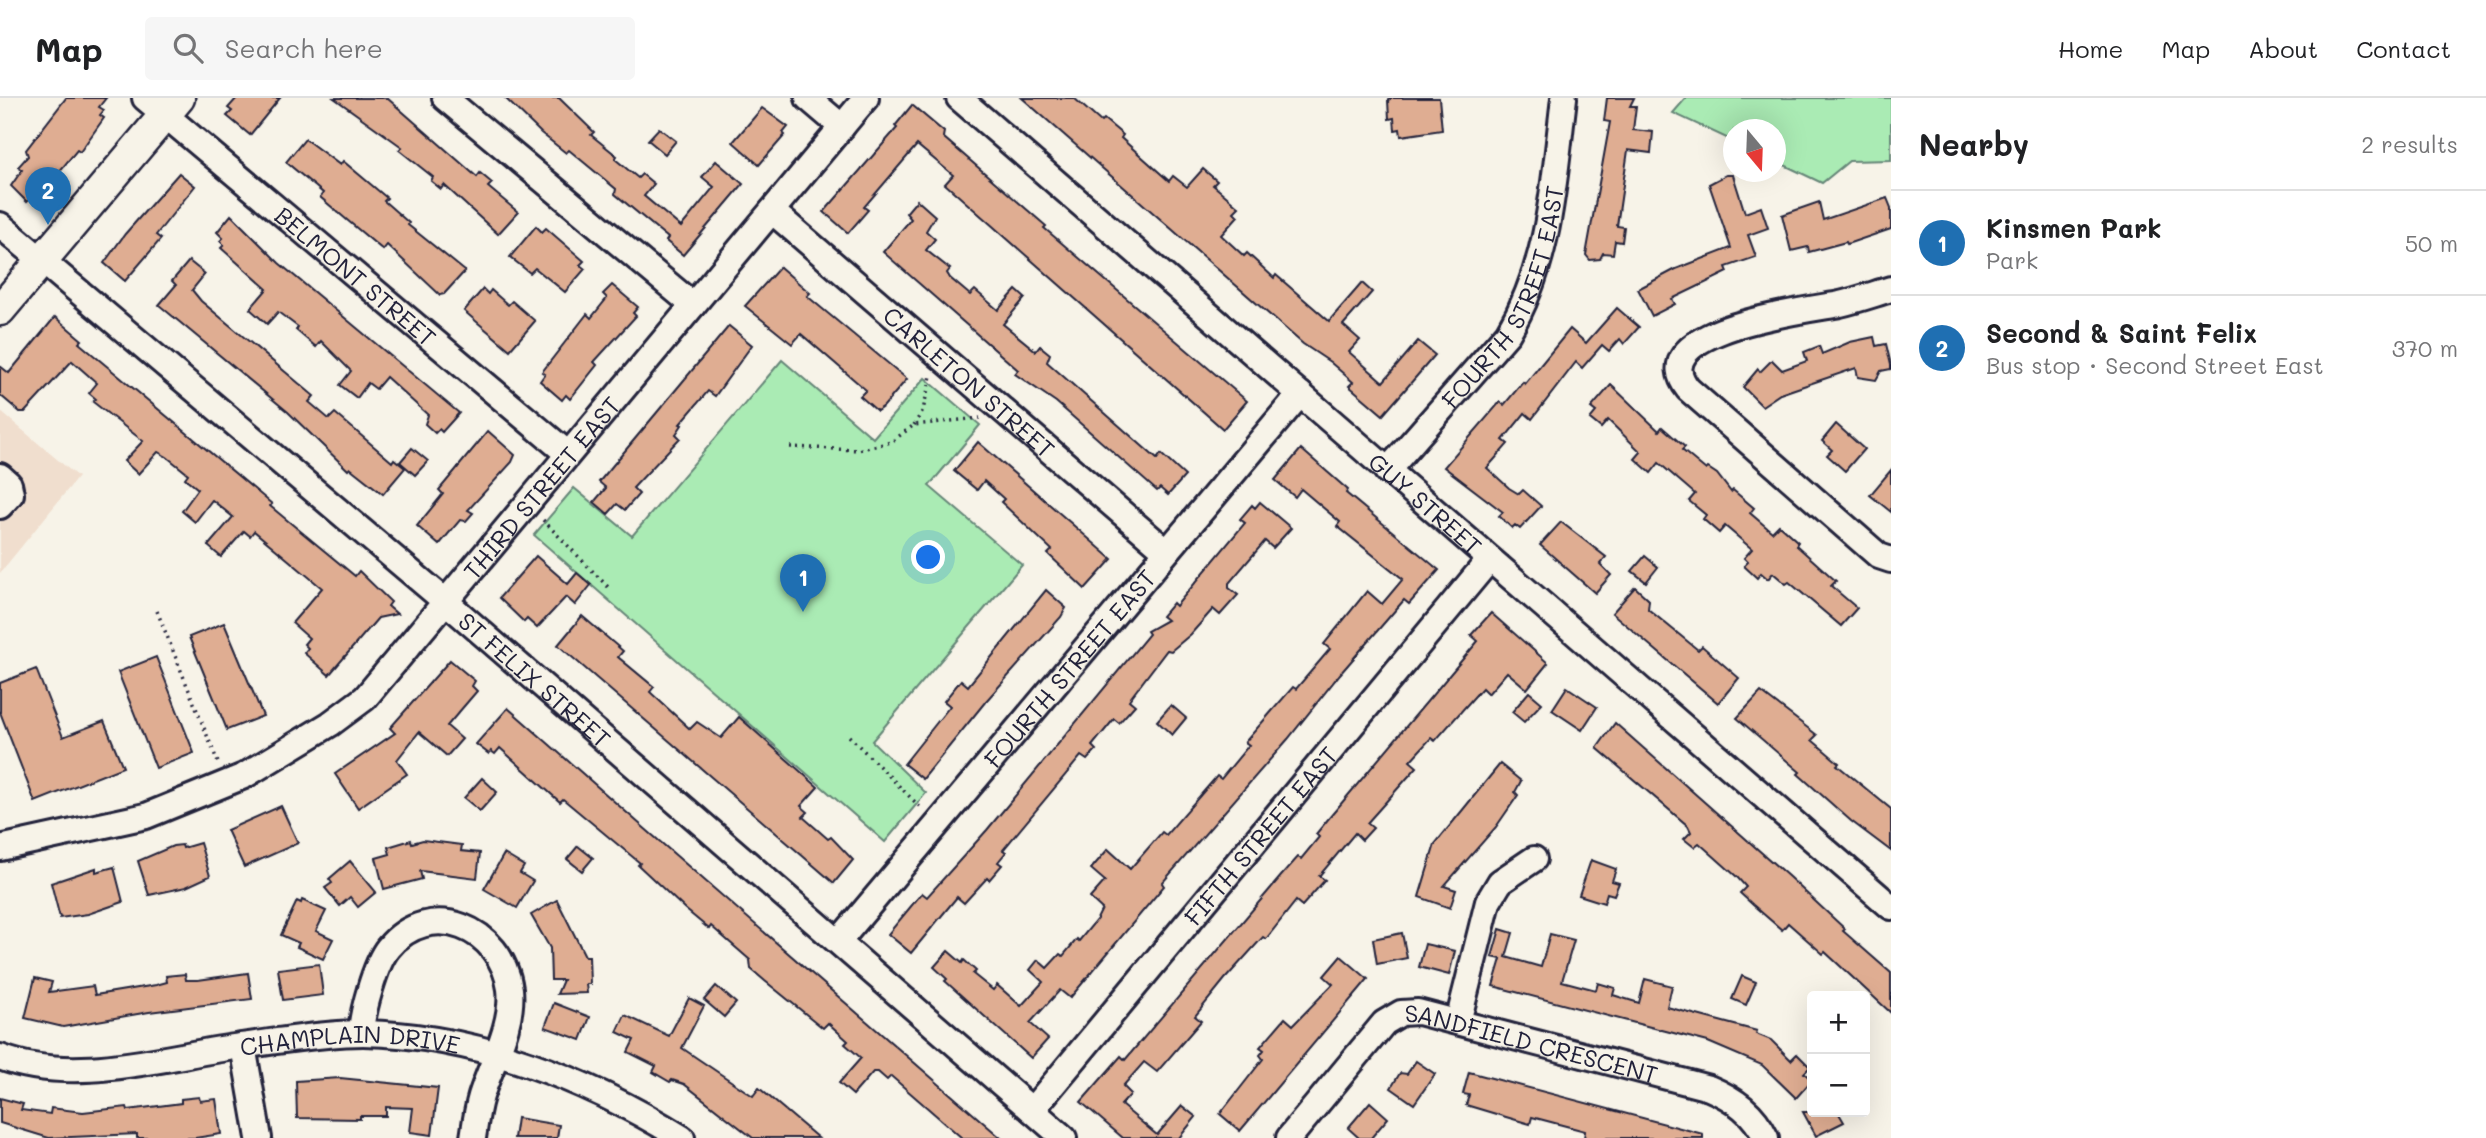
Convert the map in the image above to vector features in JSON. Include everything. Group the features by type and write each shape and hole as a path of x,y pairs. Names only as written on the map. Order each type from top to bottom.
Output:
{"main road":[{"path":"0,310 43,260 163,104"}],"street":[{"path":"445,98 693,305"},
{"path":"808,98 842,127"},
{"name":"THIRD STREET EAST","path":"0,848 146,816 226,783 317,732 365,698 866,98"},
{"name":"GUY STREET","path":"959,98 1891,908"},
{"name":"FOURTH STREET EAST","path":"1387,471 1508,333 1524,307 1544,247 1563,98"},
{"name":"BELMONT STREET","path":"163,104 568,454"},
{"name":"CARLETON STREET","path":"772,211 1166,551"},
{"name":"ST FELIX STREET","path":"0,225 445,601 1064,1138"},
{"path":"1891,289 1840,304 1737,324 1694,346 1681,359 1679,371 1688,388 1879,556 1891,560"},
{"name":"FOURTH STREET EAST","path":"839,942 1300,394"},
{"path":"0,476 9,484 11,494 0,506"},
{"name":"FIFTH STREET EAST","path":"1031,1110 1489,560"},
{"path":"1458,1022 1488,902 1500,882 1534,859"},
{"path":"361,1033 378,966 388,948 408,931 425,924 457,924 488,940 504,966 510,991 497,1053 480,1099 473,1138"},
{"name":"SANDFIELD CRESCENT","path":"1289,1138 1391,1017 1418,1012 1709,1088 1744,1107 1759,1124 1766,1138"},
{"name":"CHAMPLAIN DRIVE","path":"0,1057 37,1066 94,1068 243,1046 361,1033 452,1043 497,1053 574,1080 646,1115 682,1138"},
{"path":"243,1046 259,1138"}],"path":[{"path":"790,447 858,450 891,442 914,425 923,410 931,376"},
{"path":"914,425 980,418"},
{"path":"543,520 611,590"},
{"path":"157,611 226,783"},
{"path":"849,736 922,809"}],"shaded area":[{"path":"0,411 78,477 0,573"}],"green space":[{"path":"1686,98 1891,98 1891,160 1849,161 1822,183 1786,166 1786,119 1723,119 1723,136 1673,113"},
{"path":"782,360 873,438 925,378 980,425 929,486 1022,565 872,741 926,793 885,842 534,535 574,488 632,536"}],"building":[{"path":"66,98 106,98 99,107 104,110 100,115 104,118 80,152 77,150 40,195 37,192 27,202 11,186 22,170 18,167 28,156 26,150"},
{"path":"237,98 280,98 250,135 227,116 232,111 228,108"},
{"path":"334,98 387,98 477,177 480,173 492,183 488,187 518,212 498,234 444,185 441,189 431,181 433,177 399,150 402,147"},
{"path":"505,98 559,98 594,132 591,135 617,156 615,159 638,178 642,174 654,184 644,196 681,227 714,187 702,177 716,161 743,184 683,255 666,241 668,238 615,194 616,189 569,150 566,153 541,133"},
{"path":"1022,98 1074,98 1101,122 1104,119 1123,135 1121,138 1169,181 1173,176 1187,187 1203,169 1217,181 1213,185 1239,207 1234,212 1238,216 1221,235 1244,256 1247,253 1274,278 1276,275 1329,321 1362,283 1372,292 1343,325 1360,340 1349,352 1383,382 1418,341 1435,355 1383,415 1349,386 1353,382 1303,344"},
{"path":"1439,98 1442,130 1401,136 1400,129 1395,130 1394,118 1389,119 1388,100"},
{"path":"1607,98 1634,98 1630,106 1636,106 1633,130 1653,132 1651,153 1628,150 1617,226 1624,227 1622,242 1615,241 1613,254 1603,253 1600,259 1590,260 1586,255 1610,122 1604,121"},
{"path":"912,105 944,132 943,137 1046,226 1044,228 1247,401 1223,429 945,184 953,175 917,145 864,207 868,210 848,233 824,212 897,128 895,126"},
{"path":"762,108 788,127 783,133 785,135 759,165 733,142"},
{"path":"659,128 676,141 665,154 648,140"},
{"path":"305,139 340,165 343,161 387,198 384,201 409,223 408,225 465,271 444,294 440,295 387,245 383,250 347,220 320,197 323,193 286,162"},
{"path":"179,173 195,186 156,235 161,239 125,281 104,263 125,234"},
{"path":"1723,177 1723,182 1735,182 1745,213 1761,207 1768,228 1748,235 1756,257 1726,267 1728,272 1672,299 1675,304 1652,316 1638,289 1676,269 1731,248 1709,184"},
{"path":"1887,198 1891,208 1891,229 1847,244 1846,242 1809,252 1808,247 1791,251 1782,215 1819,202 1823,220"},
{"path":"917,200 935,216 926,231 935,239 926,250 950,269 947,273 950,278 970,295 975,290 998,310 1016,290 1025,298 1003,324 1036,351 1040,346 1050,354 1047,362 1157,459 1161,454 1185,476 1168,495 1160,488 1157,491 1056,402 1015,374 1018,370 883,252 911,219 906,213"},
{"path":"231,215 279,263 459,413 442,432 439,429 435,433 425,424 428,415 386,377 376,389 368,383 357,398 340,385 351,371 321,341 316,347 296,330 298,327 278,312 267,324 250,309 267,289 221,248 224,245 220,241 223,238 217,232"},
{"path":"536,226 542,232 546,228 584,261 580,265 585,269 565,292 535,268 530,273 510,257"},
{"path":"189,261 205,274 192,290 201,301 314,396 309,402 329,419 335,413 392,462 394,459 405,468 383,494 350,468 348,470 288,412 159,305 176,285 172,281"},
{"path":"780,267 810,293 807,296 907,379 877,411 860,396 866,390 801,334 792,344 745,306"},
{"path":"612,285 638,307 633,313 636,316 594,362 597,365 570,399 566,395 562,400 540,381 545,374 542,372 587,314 591,318 607,298 603,294"},
{"path":"483,289 488,294 491,290 508,305 512,301 535,321 510,350 464,311"},
{"path":"1617,308 1639,327 1624,344 1620,339 1609,351 1602,345 1582,368 1576,362 1532,419 1525,413 1503,440 1508,444 1487,468 1509,488 1519,494 1523,490 1541,506 1520,529 1515,525 1512,528 1499,516 1503,512 1444,467 1500,402 1504,405 1523,382 1525,384 1570,329 1586,343"},
{"path":"55,317 82,340 79,343 272,504 270,506 355,576 359,571 391,602 388,606 397,614 378,618 329,675 304,653 308,648 304,644 309,638 292,623 322,588 254,531 250,536 244,531 221,557 208,546 233,517 212,500 195,522 182,511 198,489 185,478 188,474 158,452 138,474 124,461 143,441 93,402 96,399 89,393 97,383 72,361 25,412 20,412 0,395 0,366 9,373"},
{"path":"729,326 752,345 715,396 708,391 680,424 682,425 676,434 680,438 633,488 639,494 625,510 617,504 608,514 594,502 606,488 599,482"},
{"path":"1874,337 1876,346 1886,344 1891,365 1891,369 1881,371 1876,380 1858,377 1856,368 1780,394 1762,406 1743,387 1758,369 1760,372 1772,360 1782,370 1807,361 1804,352 1819,346 1822,354 1850,342"},
{"path":"1611,385 1659,431 1662,427 1685,447 1682,450 1706,470 1708,468 1717,474 1731,492 1733,490 1754,508 1750,513 1772,532 1779,525 1798,542 1796,545 1836,581 1831,586 1857,608 1841,626 1789,582 1786,584 1773,573 1768,579 1761,573 1757,578 1744,566 1748,562 1744,558 1752,549 1725,526 1719,533 1703,519 1706,515 1689,501 1695,494 1659,463 1651,473 1635,459 1641,452 1608,420 1601,428 1590,419 1596,412 1591,408"},
{"path":"1836,424 1864,449 1845,471 1827,455 1832,450 1822,441"},
{"path":"488,431 515,455 512,462 468,510 473,513 466,521 460,520 439,545 417,526 443,494 439,490"},
{"path":"978,442 1112,559 1085,589 1048,554 1052,550 1001,502 1004,499 984,481 977,490 954,471"},
{"path":"412,448 428,461 415,475 400,462"},
{"path":"1301,449 1348,490 1346,493 1439,570 1409,604 1404,600 1340,674 1288,739 1162,883 1164,886 1070,998 1060,990 1030,1023 1048,1039 1031,1058 945,981 947,979 934,967 948,951 962,963 964,960 976,971 973,974 993,990 997,985 1021,1006 1043,982 1030,970 1038,960 1047,968 1060,954 1063,956 1077,939 1079,941 1097,919 1102,909 1090,898 1105,881 1091,869 1108,849 1130,869 1162,832 1166,835 1217,776 1221,779 1249,745 1245,742 1330,649 1324,644 1367,591 1382,604 1403,579 1337,526 1340,522 1301,489 1295,497 1275,480"},
{"path":"1891,470 1891,512 1870,495"},
{"path":"1260,502 1291,528 1273,548 1265,541 1229,583 1229,588 1238,595 1220,615 1213,609 1191,634 1171,651 1167,650 1129,700 1135,705 1119,723 1114,719 1092,746 1096,750 1087,760 1081,756 1003,850 1006,852 998,862 1002,865 964,903 957,897 911,953 888,934 922,893 927,897 987,830 1149,634 1147,631 1167,620 1162,616 1173,603 1176,606 1245,523 1240,519 1252,505 1255,508"},
{"path":"1561,522 1606,557 1600,564 1611,575 1595,593 1540,545"},
{"path":"536,556 568,584 577,573 591,585 575,605 566,597 537,628 527,619 524,622 499,598"},
{"path":"1645,556 1658,567 1646,582 1632,571"},
{"path":"1635,587 1649,600 1648,609 1698,650 1702,646 1739,678 1718,703 1612,613"},
{"path":"1046,590 1066,608 1061,617 986,701 923,779 904,764 950,706 944,701 961,680 968,686"},
{"path":"1491,613 1548,663 1527,689 1507,672 1488,694 1482,688 1435,741 1431,738 1410,761 1417,767 1367,823 1373,828 1362,840 1355,833 1319,876 1325,880 1302,906 1296,901 1266,939 1263,937 1225,979 1195,1016 1201,1021 1157,1072 1144,1062 1123,1086 1131,1094 1121,1105 1157,1135 1182,1106 1196,1117 1179,1138 1123,1138 1081,1102 1121,1056 1125,1060 1282,875 1298,857 1301,859 1319,837 1316,834 1478,641 1471,635"},
{"path":"582,616 623,651 618,657 654,687 650,692 690,729 697,722 721,738 739,717 818,787 801,806 808,812 803,817 828,839 831,837 853,860 834,883 558,645"},
{"path":"224,623 263,716 227,730 189,637"},
{"path":"156,657 194,753 156,768 118,672"},
{"path":"450,660 475,681 472,686 477,691 447,726 462,739 447,756 419,732 397,760 407,774 358,808 335,774 395,733 390,728"},
{"path":"36,669 63,737 104,721 123,767 35,802 0,712 0,683"},
{"path":"1567,687 1597,707 1582,730 1552,710"},
{"path":"1529,692 1542,703 1524,722 1512,712"},
{"path":"1761,692 1817,735 1812,740 1839,763 1837,765 1891,809 1891,851 1851,821 1798,774 1800,772 1737,718"},
{"path":"1171,705 1186,718 1172,735 1157,721"},
{"path":"508,708 1001,1138 962,1138 891,1076 887,1080 878,1072 873,1072 853,1095 839,1083 861,1058 845,1044 848,1041 828,1023 823,1028 765,981 751,969 750,960 711,926 709,929 685,909 638,865 640,863 563,799 560,802 500,748 495,754 491,751 489,754 476,744"},
{"path":"1615,723 1789,877 1845,929 1843,931 1891,973 1891,1013 1870,991 1788,923 1782,930 1753,905 1740,893 1746,887 1737,877 1699,843 1694,847 1684,839 1691,832 1688,826 1597,748"},
{"path":"1500,764 1521,781 1515,792 1518,795 1496,827 1444,886 1456,890 1450,908 1419,897 1435,844"},
{"path":"482,778 497,792 480,811 464,798"},
{"path":"281,806 298,843 244,867 227,830"},
{"path":"411,840 412,843 423,840 462,845 461,851 480,853 477,878 420,871 422,879 384,889 376,858 390,854 388,847"},
{"path":"200,843 210,876 186,887 149,895 138,861 173,846 182,845 183,848"},
{"path":"578,846 593,858 582,871 567,859"},
{"path":"504,854 524,866 520,873 533,881 517,908 484,889"},
{"path":"1591,860 1616,869 1612,881 1619,883 1614,895 1607,893 1604,903 1579,895"},
{"path":"350,861 376,892 358,907 350,897 340,906 325,888 332,883 329,879"},
{"path":"114,867 123,902 88,914 60,918 51,883 96,868 96,872"},
{"path":"302,900 326,911 316,931 333,939 323,959 297,947 299,943 281,935 297,901 301,903"},
{"path":"557,900 585,956 589,956 590,984 586,984 587,993 557,994 563,980 551,980 550,948 531,915"},
{"path":"1500,929 1513,933 1506,957 1541,967 1550,934 1574,940 1562,981 1596,990 1598,983 1615,988 1613,995 1639,1003 1645,979 1672,986 1667,1007 1757,1031 1756,1034 1771,1040 1791,1060 1797,1054 1807,1064 1804,1073 1807,1076 1807,1086 1796,1098 1762,1065 1708,1042 1493,986 1501,959 1492,957"},
{"path":"1402,933 1407,958 1377,964 1373,939"},
{"path":"1425,944 1455,951 1449,975 1419,967"},
{"path":"1341,956 1368,979 1240,1131 1220,1114 1263,1059 1260,1055 1264,1050 1260,1047 1285,1018 1293,1025 1333,984 1324,976"},
{"path":"319,964 323,995 283,1000 278,969"},
{"path":"248,973 252,999 149,1012 63,1027 25,1018 35,978 52,982 49,992 93,986 95,995 156,985 167,982 166,976 185,974 186,980 198,980"},
{"path":"1742,976 1756,982 1746,1005 1732,999"},
{"path":"716,986 736,1003 724,1017 704,1000"},
{"path":"689,998 704,1006 682,1048 753,1096 759,1088 818,1138 753,1138 684,1084 672,1080 670,1082 653,1072 656,1066 628,1052 634,1040 617,1032 625,1015 669,1036"},
{"path":"554,1003 590,1017 581,1040 545,1027"},
{"path":"1416,1061 1435,1074 1414,1104 1391,1088 1400,1073 1407,1074"},
{"path":"1469,1072 1703,1134 1703,1138 1584,1138 1585,1131 1532,1117 1530,1124 1466,1105 1469,1095 1463,1094"},
{"path":"340,1078 438,1088 432,1135 410,1132 413,1108 386,1107 386,1116 360,1116 360,1119 297,1118 296,1081"},
{"path":"199,1097 200,1101 216,1099 221,1134 195,1138 137,1138 137,1134 49,1138 0,1123 0,1098 23,1104 21,1110 50,1114 51,1108 83,1112 127,1107 128,1110 181,1103 181,1099"},
{"path":"1370,1102 1388,1118 1371,1138 1359,1138 1348,1128"},
{"path":"1803,1112 1807,1112 1807,1117 1841,1117 1844,1122 1816,1136"},
{"path":"517,1118 559,1125 557,1138 514,1138"}],"place":[{"name":"Second & Saint Felix","path":"48,225"},
{"name":"Kinsmen Park","path":"803,612"}]}
